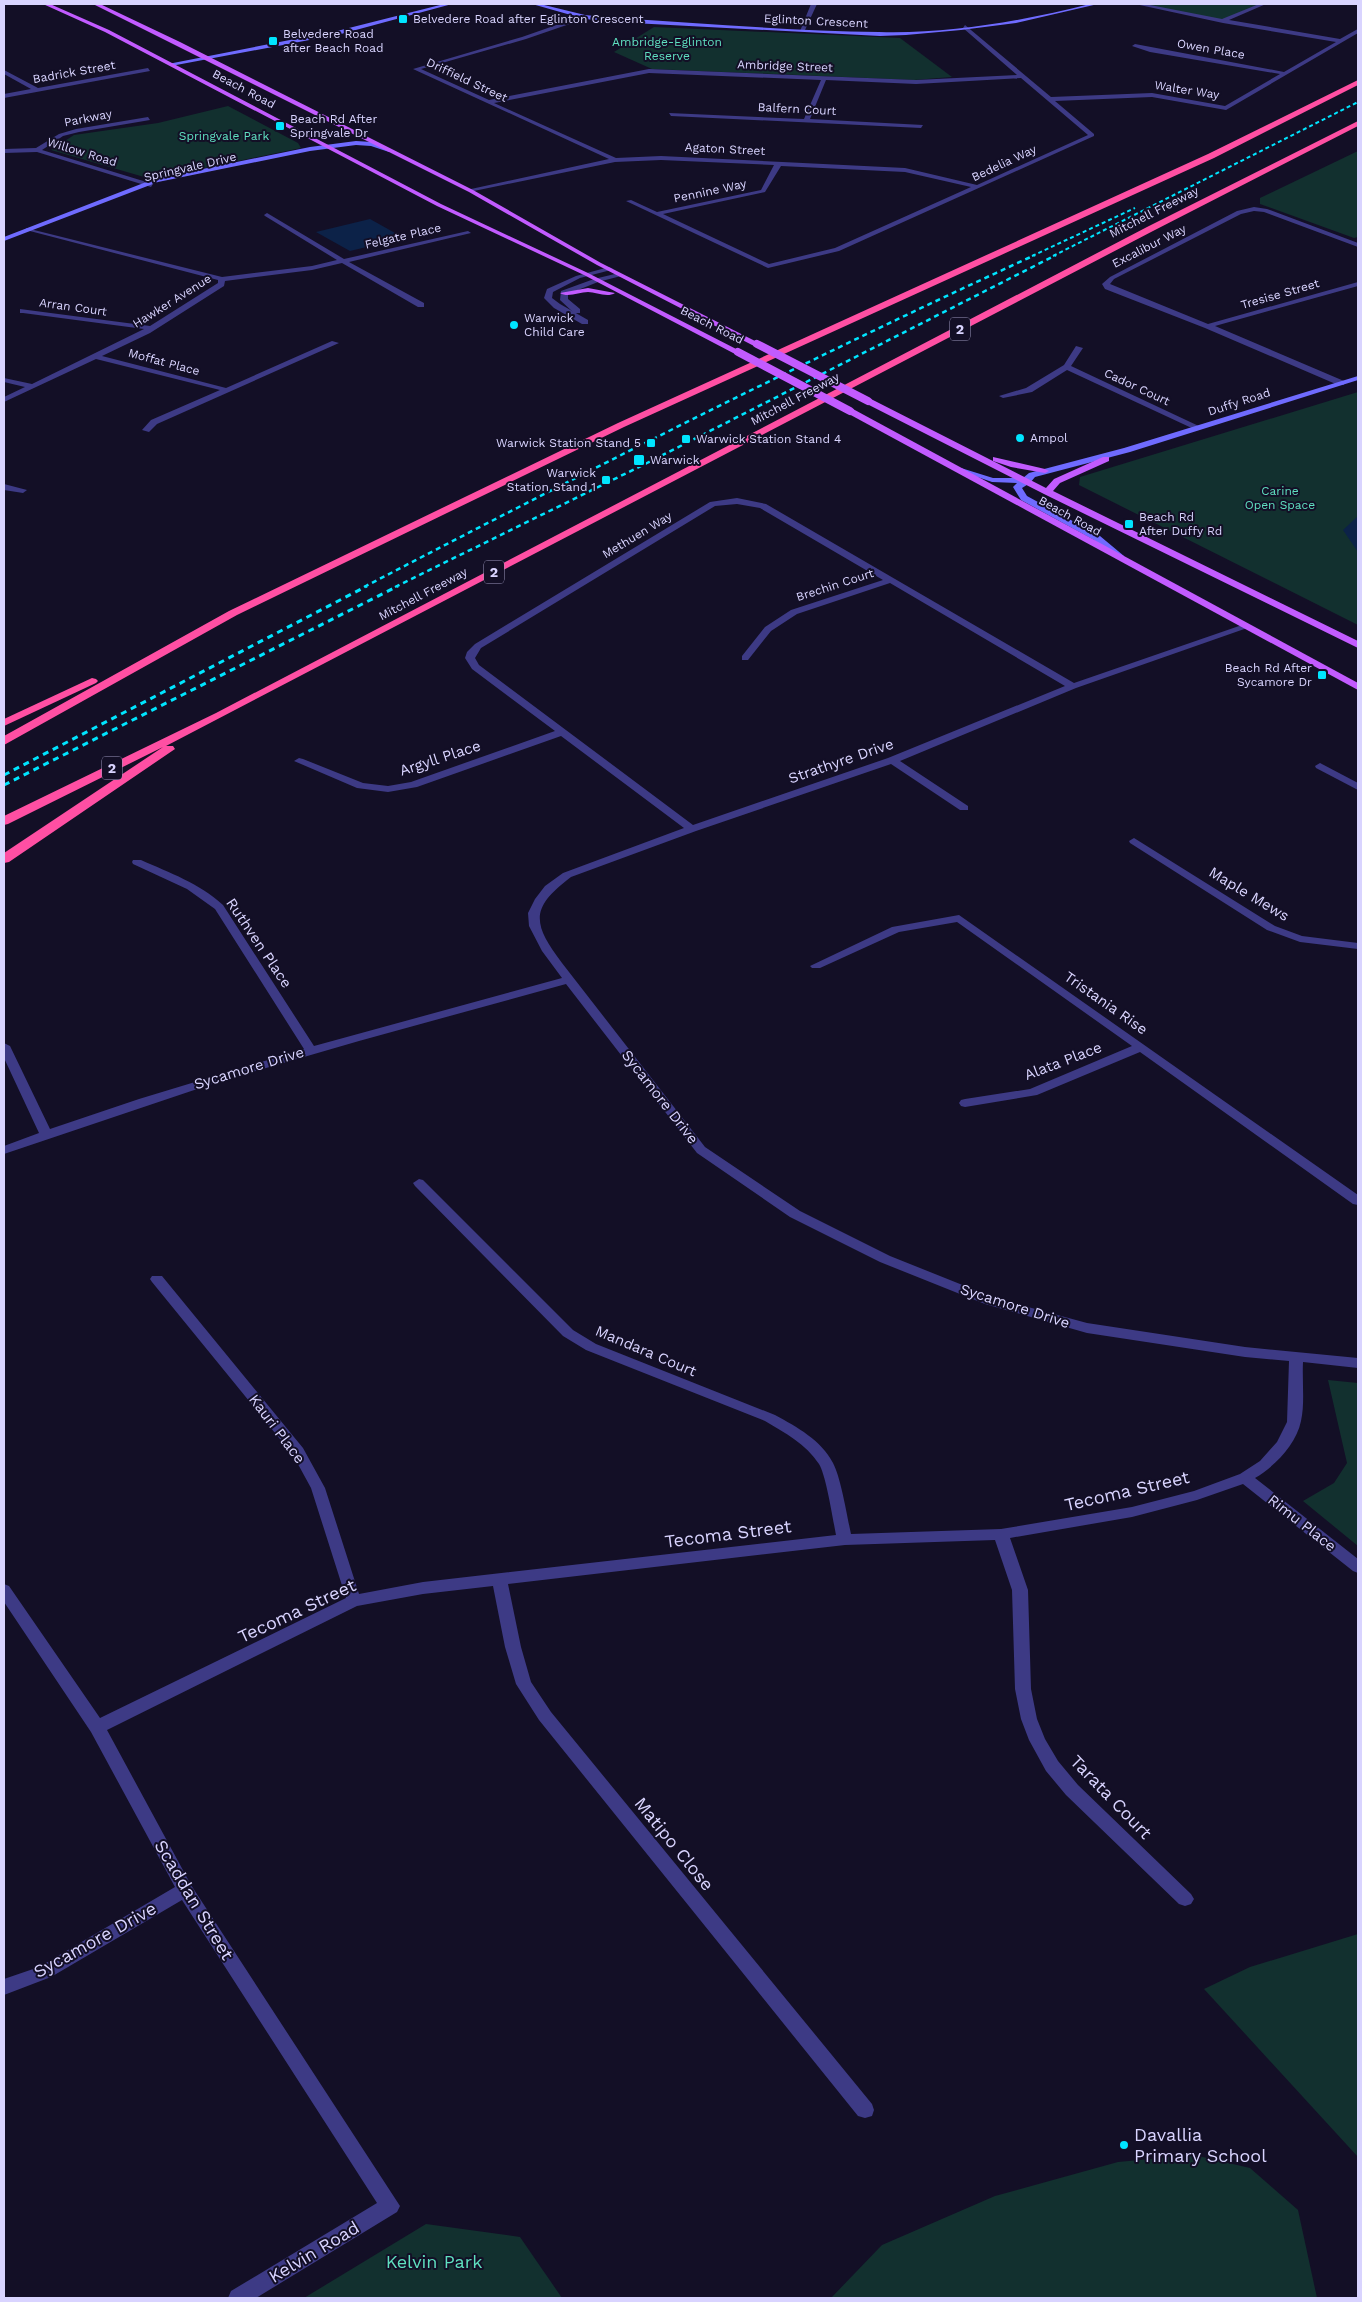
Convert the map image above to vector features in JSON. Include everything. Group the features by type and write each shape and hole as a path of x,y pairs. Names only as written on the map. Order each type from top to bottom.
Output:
{"highway":[{"path":"1306,107 1358,73"},
{"name":"Mitchell Freeway","path":"4,741 233,613 621,425 1202,160 1358,82"},
{"name":"Mitchell Freeway","path":"4,822 220,716 1150,229 1358,123"},
{"path":"4,723 233,613"},
{"path":"4,859 220,716"}],"main road":[{"name":"Beach Road","path":"46,4 107,31 471,221 586,274 738,352 1358,687"},
{"name":"Beach Road","path":"96,4 206,56 470,191 619,275 1023,481 1202,566 1358,645"},
{"path":"564,293 596,290 631,297"},
{"path":"904,420 1011,465 1045,471"},
{"path":"1047,492 1057,481 1079,469 1106,459"}],"street":[{"path":"206,56 336,31 438,4"},
{"path":"168,63 341,32 449,4"},
{"name":"Eglinton Crescent","path":"534,4 585,17 880,34 965,28 1050,14 1095,4"},
{"path":"802,30 814,4"},
{"path":"1138,4 1223,21 1342,41"},
{"path":"1223,21 1263,4"},
{"name":"Driffield Street","path":"585,17 524,38 416,69 615,160"},
{"name":"Bedelia Way","path":"768,266 837,250 1092,135 965,28"},
{"name":"Walter Way","path":"1051,99 1152,95 1226,108 1283,73 1358,31"},
{"name":"Owen Place","path":"1135,46 1283,73"},
{"name":"Badrick Street","path":"4,96 148,70"},
{"name":"Ambridge Street","path":"488,102 650,71 916,82 1023,76"},
{"path":"4,72 37,90"},
{"path":"806,121 824,79"},
{"name":"Balfern Court","path":"671,114 921,126"},
{"name":"Parkway","path":"37,150 61,135 78,130 148,120"},
{"name":"Springvale Drive","path":"4,239 32,230 148,184 329,147 354,140 351,133 341,126"},
{"name":"Springvale Drive","path":"329,147 362,143 389,150"},
{"name":"Willow Road","path":"4,151 37,150 148,184"},
{"name":"Agaton Street","path":"470,191 615,160 661,158 905,170 979,187"},
{"name":"Pennine Way","path":"660,213 763,191 779,163"},
{"name":"Pennine Way","path":"630,200 768,266"},
{"name":"Excalibur Way","path":"1341,383 1106,284 1112,278 1239,212 1250,209 1265,210 1358,245"},
{"name":"Felgate Place","path":"267,215 421,306"},
{"name":"Springvale Drive","path":"4,244 32,230"},
{"name":"Hawker Avenue","path":"4,400 150,328 221,284 222,279 32,230"},
{"name":"Felgate Place","path":"222,279 312,268 468,232"},
{"path":"584,322 557,306 548,298 548,294 550,291 571,280 586,274 609,269"},
{"path":"577,311 564,300 564,293 596,280 619,275"},
{"name":"Tresise Street","path":"1208,326 1358,284"},
{"name":"Arran Court","path":"23,311 150,328"},
{"name":"Moffat Place","path":"146,430 154,422 335,343"},
{"path":"1003,396 1029,390 1067,368 1079,348"},
{"name":"Moffat Place","path":"95,356 226,390"},
{"name":"Cador Court","path":"1067,368 1198,428"},
{"name":"Duffy Road","path":"1023,481 1032,475 1045,471 1127,450 1358,378"},
{"path":"4,380 32,386"},
{"name":"Duffy Road","path":"952,466 983,478 1023,481 1039,479 1106,459 1127,450"},
{"path":"1023,481 1017,487 1024,498 1097,538 1122,559"},
{"path":"4,487 22,490"},
{"name":"Methuen Way","path":"692,829 475,667 470,658 472,652 478,646 713,504 738,501 763,506 1073,686"},
{"name":"Brechin Court","path":"745,658 768,629 794,612 891,580"},
{"name":"Strathyre Drive","path":"569,980 536,934 533,924 534,913 544,893 554,883 582,869 892,760 1073,686 1245,627"},
{"name":"Argyll Place","path":"299,761 361,786 388,789 414,785 562,732"},
{"path":"892,760 964,808"},
{"path":"1320,766 1358,787"},
{"name":"Maple Mews","path":"1134,841 1271,928 1300,939 1358,946"},
{"name":"Ruthven Place","path":"137,862 195,889 209,897 219,907 311,1050"},
{"name":"Tristania Rise","path":"816,966 896,929 959,918 1358,1202"},
{"name":"Sycamore Drive","path":"4,1150 185,1087 311,1050 569,980 701,1150 795,1214 885,1259 990,1300 1086,1328 1245,1352 1358,1363"},
{"path":"4,1046 46,1134"},
{"name":"Alata Place","path":"964,1103 1033,1092 1141,1048"},
{"name":"Mandara Court","path":"419,1183 568,1333 591,1347 770,1418 796,1433 814,1448 827,1465 845,1540"},
{"name":"Kauri Place","path":"158,1279 298,1452 318,1488 354,1601"},
{"name":"Tecoma Street","path":"98,1727 354,1601 423,1588 845,1540 1001,1534 1132,1512 1197,1495 1245,1478 1265,1465 1283,1445 1294,1422 1296,1357"},
{"name":"Rimu Place","path":"1245,1478 1358,1567"},
{"name":"Tarata Court","path":"1001,1534 1020,1590 1023,1689 1037,1740 1052,1766 1072,1790 1186,1898"},
{"name":"Matipo Close","path":"499,1579 513,1647 524,1684 545,1716 864,2110"},
{"name":"Scaddan Street","path":"4,1590 98,1727 185,1890 390,2206"},
{"name":"Sycamore Drive","path":"4,1986 45,1972 185,1890"},
{"name":"Kelvin Road","path":"238,2298 390,2206"}],"green space":[{"path":"1138,4 1262,4 1223,21"},
{"name":"Ambridge-Eglinton Reserve","path":"654,27 900,38 952,77 914,80 652,69 614,52"},
{"name":"Springvale Park","path":"228,106 298,143 301,148 151,179 51,150 74,135 158,123"},
{"path":"1358,151 1358,237 1354,238 1260,204 1260,198"},
{"name":"Carine Open Space","path":"1358,392 1358,625 1079,485 1080,477"},
{"path":"1328,1380 1358,1383 1358,1546 1303,1501 1334,1483 1347,1463"},
{"path":"1358,1934 1358,2157 1204,1989 1250,1967"},
{"path":"1194,2155 1250,2168 1298,2210 1317,2298 831,2298 882,2245 995,2196 1118,2162"},
{"name":"Kelvin Park","path":"426,2224 520,2237 562,2298 304,2298"}],"water":[{"path":"370,219 404,238 350,251 316,232"},
{"path":"1358,516 1358,552 1343,530"}],"railway":[{"path":"1053,256 1358,102"},
{"path":"1032,256 1135,208"},
{"path":"364,587 697,417 950,294 1035,255"},
{"path":"395,587 647,463 1056,255"},
{"path":"4,775 367,586"},
{"path":"4,785 398,586"}],"place":[{"name":"Belvedere Road after Eglinton Crescent","path":"403,19"},
{"name":"Belvedere Road after Beach Road","path":"273,41"},
{"name":"Beach Rd After Springvale Dr","path":"280,126"},
{"name":"Warwick Child Care","path":"514,325"},
{"name":"Ampol","path":"1020,438"},
{"name":"Warwick Station Stand 4","path":"686,439"},
{"name":"Warwick Station Stand 5","path":"651,443"},
{"name":"Warwick","path":"639,460"},
{"name":"Warwick Station Stand 1","path":"606,480"},
{"name":"Beach Rd After Duffy Rd","path":"1129,524"},
{"name":"Beach Rd After Sycamore Dr","path":"1322,675"},
{"name":"Davallia Primary School","path":"1124,2145"}]}
